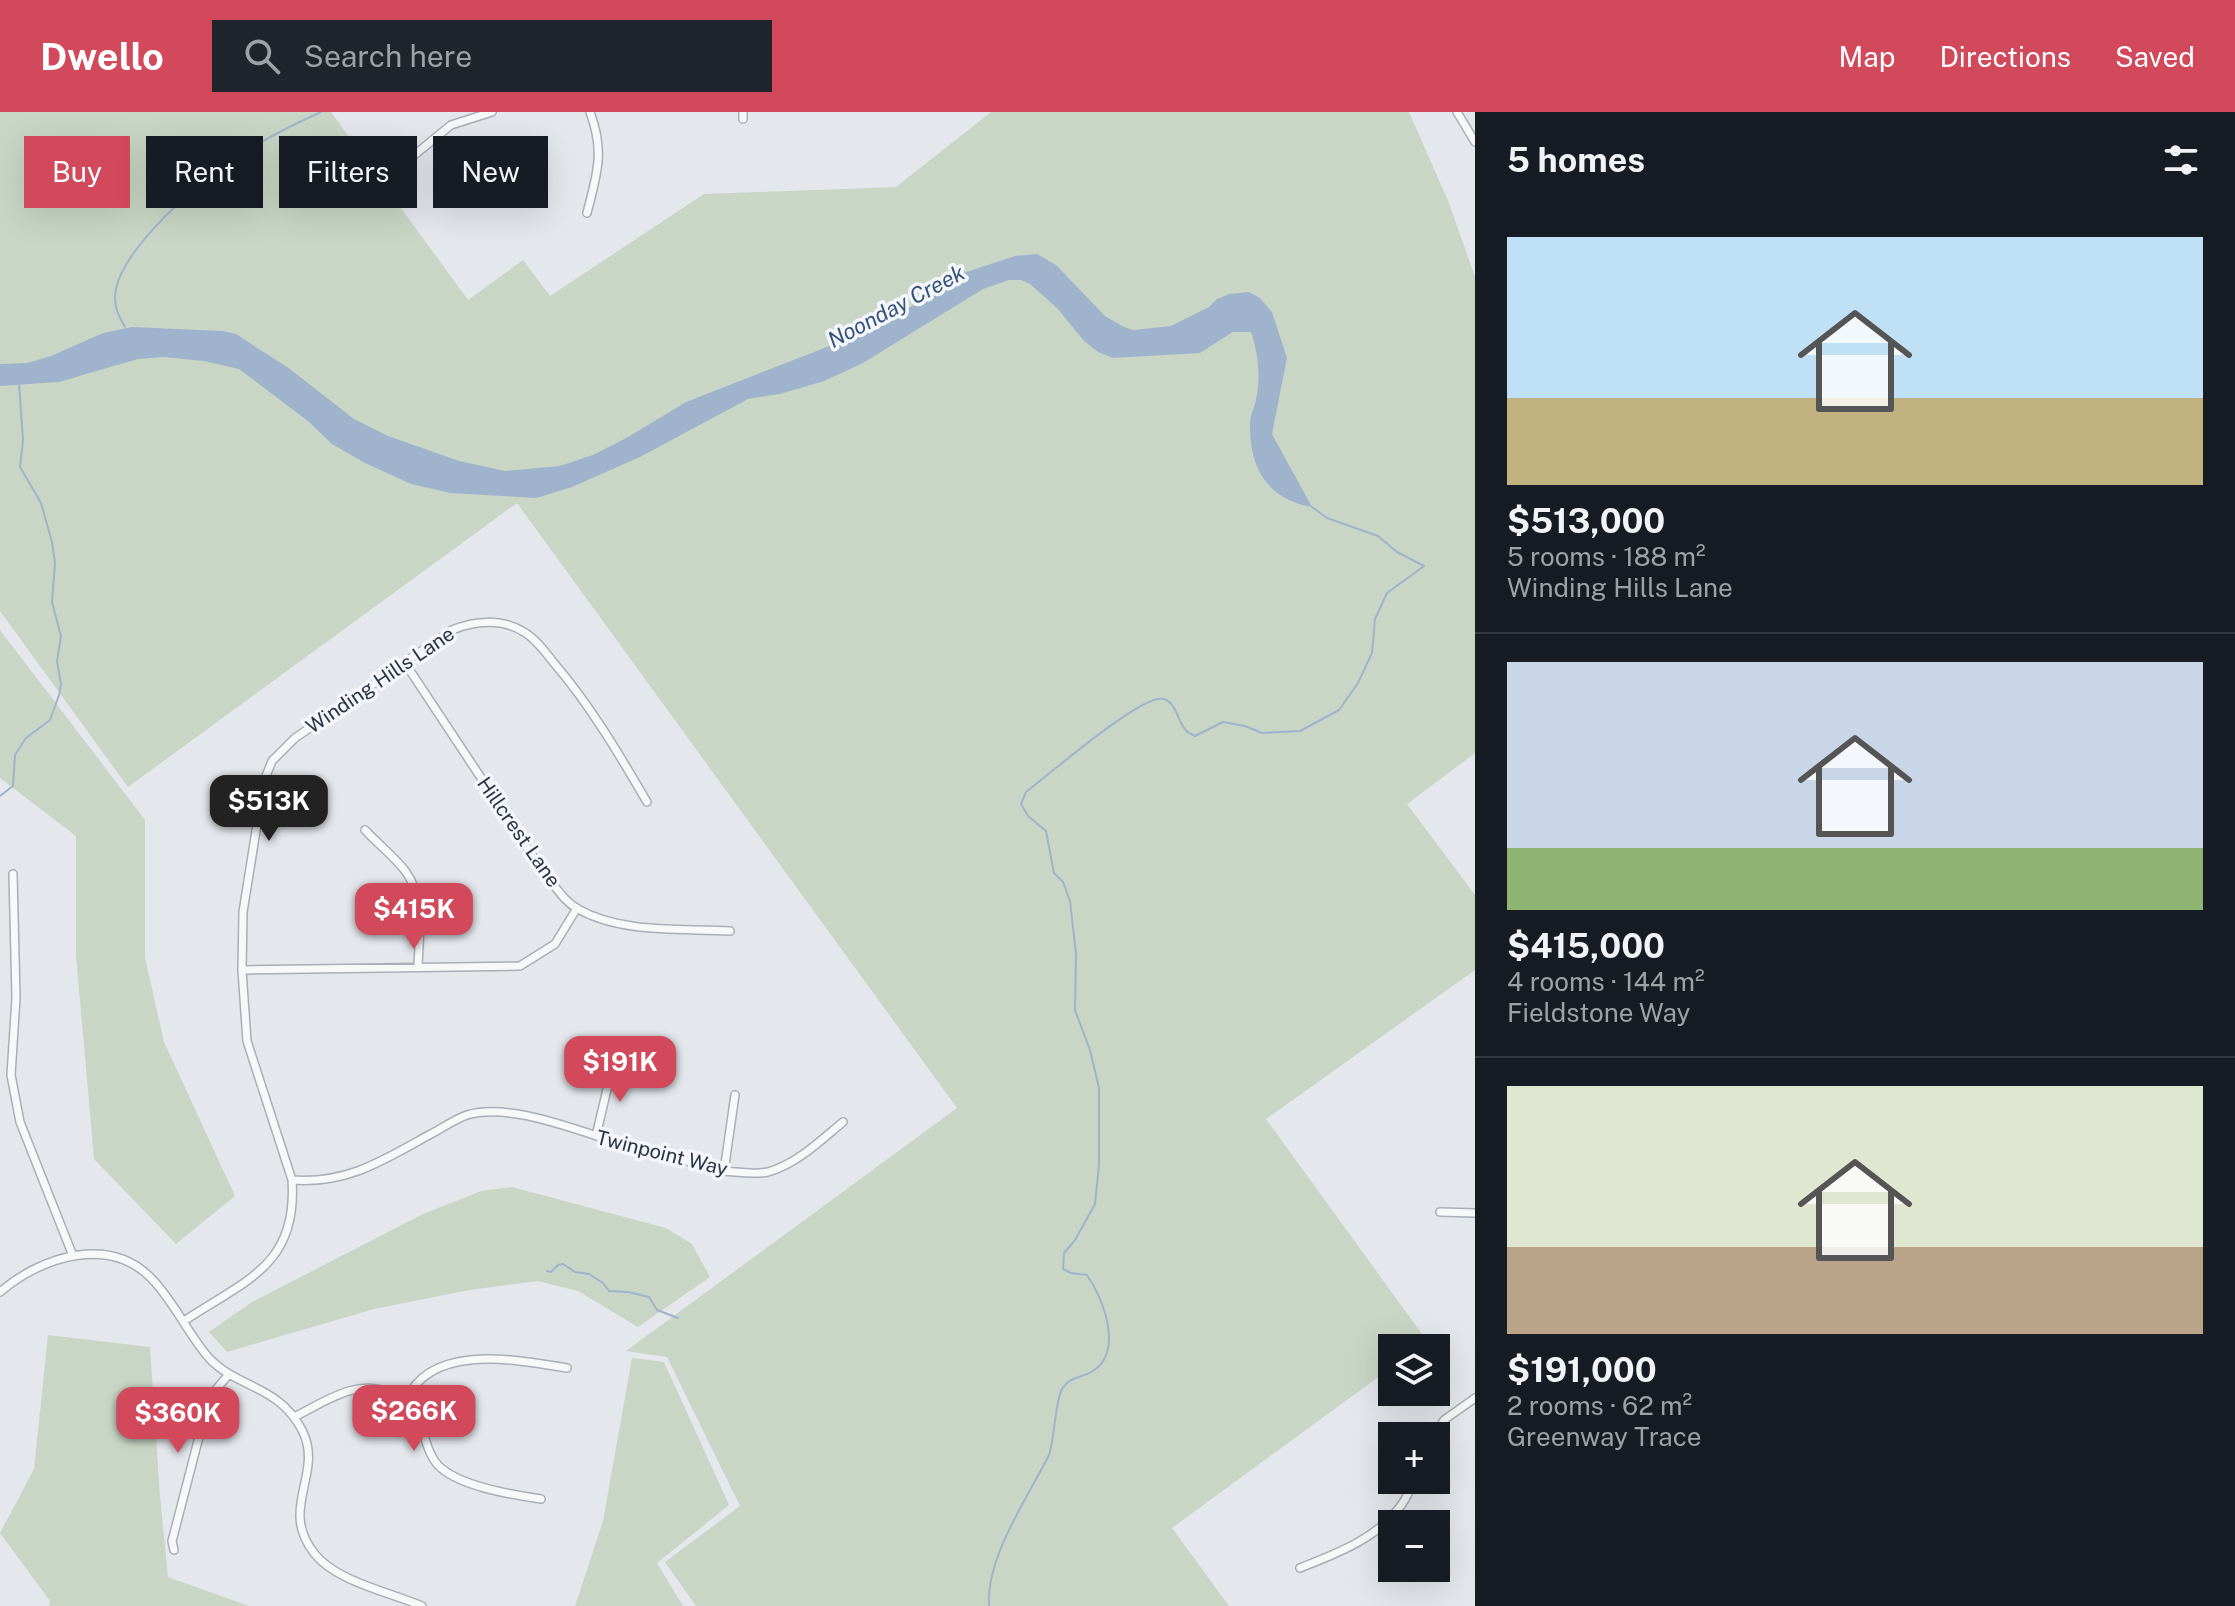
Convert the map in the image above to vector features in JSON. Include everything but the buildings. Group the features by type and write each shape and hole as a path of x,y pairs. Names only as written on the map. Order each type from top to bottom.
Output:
{"street":[{"path":"417,153 451,125 492,112"},
{"path":"587,213 600,166 598,135 590,112"},
{"path":"1457,112 1475,142"},
{"name":"Winding Hills Lane","path":"184,1321 265,1267 277,1255 289,1225 293,1201 292,1180 247,1041 242,970 243,912 264,781 272,761 295,738 452,630 466,624 492,623 510,625 537,642 568,679 647,802"},
{"name":"Hillcrest Lane","path":"405,663 544,873 577,908 626,925 730,931"},
{"path":"365,830 406,871 411,882 419,904 418,967"},
{"path":"13,874 16,998 11,1075 20,1122 73,1256"},
{"path":"242,970 520,966 555,944 577,908"},
{"path":"596,1136 613,1064"},
{"path":"724,1171 735,1095"},
{"name":"Twinpoint Way","path":"292,1180 316,1182 338,1179 467,1116 500,1111 724,1171 755,1173 778,1168 811,1148 843,1122"},
{"path":"1440,1212 1475,1213"},
{"path":"0,1292 55,1260 85,1253 126,1258 151,1278 210,1359 229,1374 271,1394 294,1417 307,1442 309,1459 298,1513 300,1527 312,1552 342,1575 422,1606"},
{"path":"406,1401 412,1387 437,1368 481,1359 511,1359 567,1368"},
{"path":"174,1550 172,1541 209,1398 229,1374"},
{"path":"294,1417 347,1390 362,1387 384,1390 406,1401 417,1416 431,1455 440,1467 461,1481 541,1499"},
{"path":"1443,1422 1475,1398"},
{"path":"1300,1568 1356,1544 1375,1532 1399,1509 1407,1494"}],"green space":[{"path":"0,112 331,112 348,136 279,136 279,208 401,208 468,300 523,260 550,296 704,194 896,187 991,112 1409,112 1449,203 1475,277 1475,753 1407,804 1475,895 1475,970 1266,1119 1422,1334 1378,1334 1378,1377 1172,1528 1229,1606 696,1606 665,1562 740,1506 667,1357 626,1351 957,1108 517,503 128,787 0,611"},
{"path":"0,630 145,820 145,958 164,1042 235,1196 176,1244 94,1159 76,955 76,836 0,778"},
{"path":"512,1187 666,1228 692,1244 710,1277 638,1327 578,1291 538,1281 469,1290 374,1309 227,1352 209,1332 252,1302 423,1214 481,1191"},
{"path":"48,1335 150,1347 168,1577 249,1606 49,1606 50,1601 0,1533 34,1469"},
{"path":"632,1358 664,1362 729,1505 657,1563 683,1606 575,1606 603,1521"}],"water":[{"path":"1037,254 1056,265 1105,316 1133,330 1171,326 1229,294 1249,292 1260,298 1272,312 1287,358 1272,434 1312,507 1296,503 1272,489 1257,467 1250,423 1258,391 1258,374 1251,332 1233,332 1200,353 1113,358 1098,352 1084,341 1057,308 1021,280 1009,280 983,289 863,363 824,381 780,394 748,399 640,457 572,487 536,498 450,493 411,484 332,444 309,422 239,369 204,361 164,357 138,359 59,382 0,386 0,364 27,363 51,356 103,333 132,327 223,331 236,334 290,369 354,419 388,436 459,461 505,471 560,466 593,455 686,402 868,331 919,302 957,275 1015,256"}],"waterway":[{"path":"125,327 115,303 119,281 129,260 163,218 240,155 321,112"},
{"path":"0,796 13,786 15,755 26,738 50,720 61,684 57,661 61,636 52,602 55,563 41,503 20,467 23,440 19,383"},
{"name":"Noonday Creek","path":"989,1606 990,1587 1001,1548 1049,1455 1062,1389 1069,1382 1093,1371 1102,1362 1109,1338 1104,1310 1087,1275 1063,1269 1064,1253 1095,1204 1099,1165 1099,1088 1090,1050 1075,1010 1076,954 1070,901 1063,882 1054,873 1046,831 1028,816 1021,804 1026,792 1073,754 1117,721 1153,700 1168,701 1182,725 1195,736 1223,722 1262,733 1300,731 1339,710 1358,683 1372,653 1375,619 1387,593 1424,566 1397,552 1378,536 1327,518 1312,507"},
{"path":"547,1271 551,1272 563,1264 575,1272 589,1274 609,1291 649,1297 657,1310 678,1318"}]}
